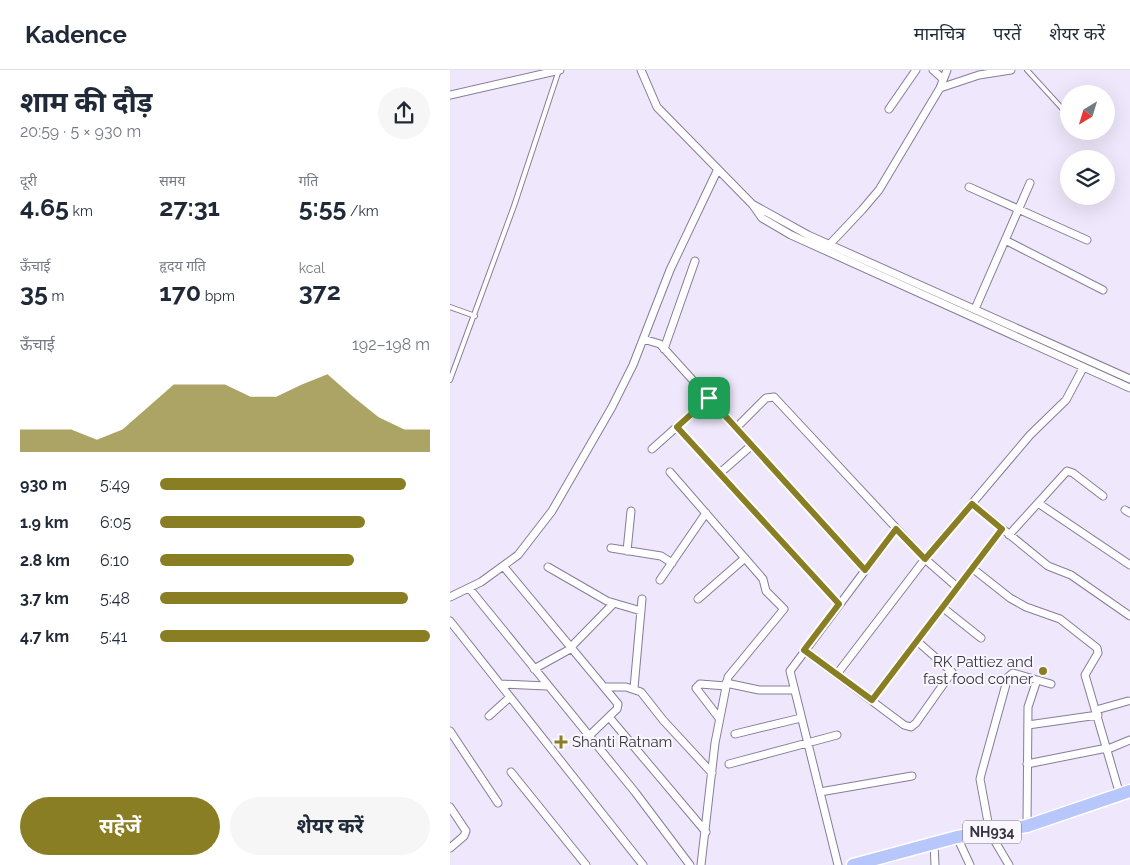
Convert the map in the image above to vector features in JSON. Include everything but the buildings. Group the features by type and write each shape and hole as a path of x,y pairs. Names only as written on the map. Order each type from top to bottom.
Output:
{"highway":[{"name":"NH934","path":"853,865 876,862 957,836 990,833 1026,826 1125,793"}],"street":[{"path":"450,95 559,70"},
{"path":"641,70 657,108 717,171 752,204 762,218 791,235 1130,388"},
{"path":"889,109 916,70"},
{"path":"933,70 943,79"},
{"path":"829,245 878,190 940,88 947,70"},
{"path":"940,88 979,75 1011,70"},
{"path":"450,596 469,588 504,567 530,542 560,498 612,407 643,339 670,270 717,171"},
{"path":"975,309 1030,183"},
{"path":"969,187 1087,240"},
{"path":"752,204 787,225 829,245 1130,378"},
{"path":"1005,240 1103,290"},
{"path":"664,349 695,261"},
{"path":"643,339 656,342 664,349 865,570"},
{"path":"837,674 925,559 1030,435 1066,400 1083,368"},
{"path":"736,428 766,398 774,397 896,529 925,559 957,587"},
{"path":"652,449 709,398"},
{"path":"677,427 839,604"},
{"path":"720,473 752,445"},
{"path":"1009,535 1067,471 1103,496"},
{"path":"670,472 763,579 766,591 784,609 734,668 726,684 719,718 701,865"},
{"path":"1038,503 1130,565"},
{"path":"972,504 1048,566 1057,571 1067,573 1130,616"},
{"path":"627,551 631,511"},
{"path":"660,580 706,514"},
{"path":"838,865 790,671 896,529"},
{"path":"872,700 1002,529"},
{"path":"611,548 661,556 672,563"},
{"path":"698,599 745,558"},
{"path":"504,567 604,687 618,707 588,736"},
{"path":"548,567 613,604 641,611"},
{"path":"972,568 1010,598 1026,607 1060,619 1097,648 1098,654 1085,675 1107,748 1125,793"},
{"path":"469,588 690,865"},
{"path":"634,688 642,600"},
{"path":"534,669 571,648 613,604"},
{"path":"942,607 981,638"},
{"path":"450,621 643,865"},
{"path":"804,650 907,727 911,727 916,723 952,672 917,641"},
{"path":"1009,865 990,833 980,779 1008,677 1014,673 1051,684"},
{"path":"1026,826 1028,707 1037,680"},
{"path":"500,684 548,686"},
{"path":"719,718 697,690 696,686 700,684 726,684 759,690 794,690"},
{"path":"604,687 634,688 640,692 712,773"},
{"path":"490,716 510,697"},
{"path":"1028,724 1097,712 1128,701"},
{"path":"609,717 706,832"},
{"path":"735,734 801,718"},
{"path":"450,732 498,803"},
{"path":"729,764 837,735"},
{"path":"1027,764 1107,748 1130,740"},
{"path":"511,772 586,865"},
{"path":"820,792 912,776"},
{"path":"450,807 466,831 464,836 450,848"},
{"path":"957,836 970,865"},
{"path":"934,843 935,865"}],"lane":[{"path":"450,380 475,316 559,70"},
{"path":"1028,70 1060,106"},
{"path":"450,307 475,316"}],"place":[{"name":"RK Pattiez and fast food corner","path":"1043,671"},
{"name":"Shanti Ratnam","path":"561,742"}],"route":[{"path":"709,398 865,570 896,529 925,559 972,504 1002,529 872,700 804,650 839,604 677,427 709,398"}]}
